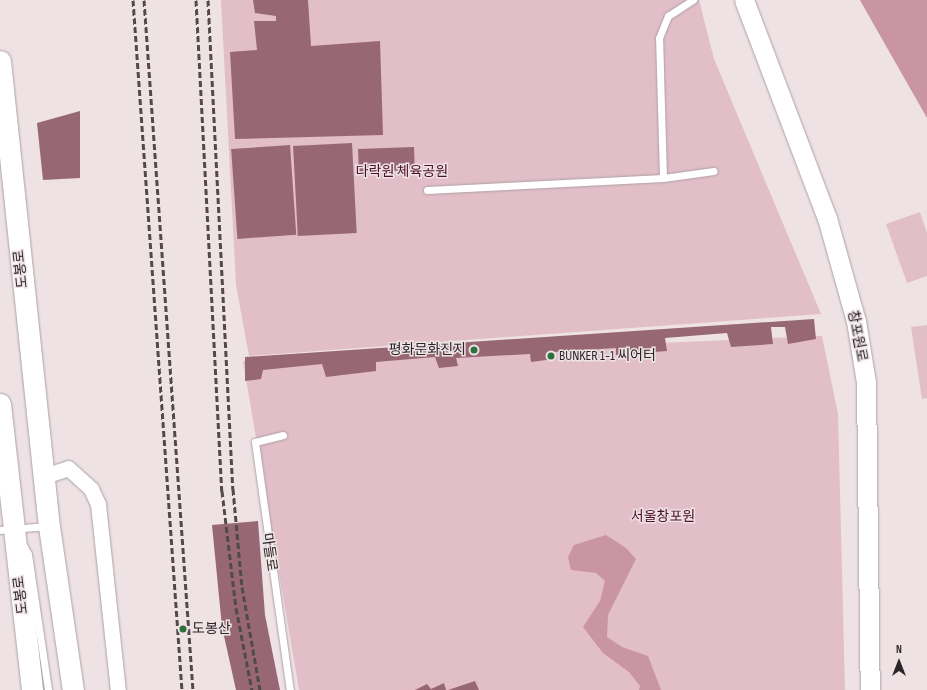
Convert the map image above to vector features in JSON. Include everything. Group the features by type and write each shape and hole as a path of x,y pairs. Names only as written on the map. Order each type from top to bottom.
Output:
{"main road":[{"name":"도봉로","path":"0,61 48,526 73,690"},
{"name":"도봉로","path":"1,414 6,529 35,688"}],"street":[{"name":"창포원로","path":"744,0 827,218 856,321 866,382 870,690"},
{"path":"44,476 68,468 91,489 98,504 118,690"}],"lane":[{"path":"663,178 659,38 668,16 693,0"},
{"path":"427,190 663,178 714,171"},
{"name":"마들로","path":"283,435 255,442 290,690"},
{"path":"6,529 48,526 43,555"}],"green space":[{"name":"다락원 체육공원","path":"221,0 699,0 714,59 821,314 249,356 236,285"},
{"path":"920,212 927,233 927,276 907,283 886,224"},
{"path":"927,325 927,398 922,399 911,327"},
{"name":"서울창포원","path":"822,336 838,414 845,690 299,690 243,361"}],"shaded area":[{"path":"860,0 927,0 927,118 861,2"},
{"path":"606,535 626,548 636,559 608,615 607,637 622,647 648,656 661,690 639,690 640,686 629,672 603,653 583,627 600,601 605,581 596,573 571,570 568,557 574,545"}],"building":[{"path":"253,0 308,0 311,46 380,41 383,135 235,139 230,52 257,50 254,21 276,21 276,16 255,13"},
{"path":"80,111 80,178 43,180 37,123"},
{"path":"352,143 357,233 298,236 293,146"},
{"path":"290,145 296,235 237,239 231,149"},
{"path":"414,147 415,170 359,172 358,149"},
{"name":"평화문화진지","path":"814,319 816,339 788,344 785,327 771,327 773,344 731,347 727,333 665,338 667,351 616,355 616,348 553,352 554,359 531,362 530,354 456,358 458,366 439,368 435,357 376,362 376,371 326,377 322,364 263,370 261,379 245,381 245,357"},
{"path":"258,521 265,615 280,690 236,690 222,627 212,525"},
{"path":"475,681 479,690 448,690"},
{"path":"444,683 446,690 415,690 427,684 431,689"}],"railway":[{"path":"133,0 182,690"},
{"path":"144,0 193,690"},
{"path":"196,0 222,491 236,608 252,690"},
{"path":"208,0 233,489 242,587 260,690"}],"place":[{"name":"평화문화진지","path":"474,350"},
{"name":"BUNKER 1-1 씨어터","path":"551,356"},
{"name":"도봉산","path":"183,629"}]}
